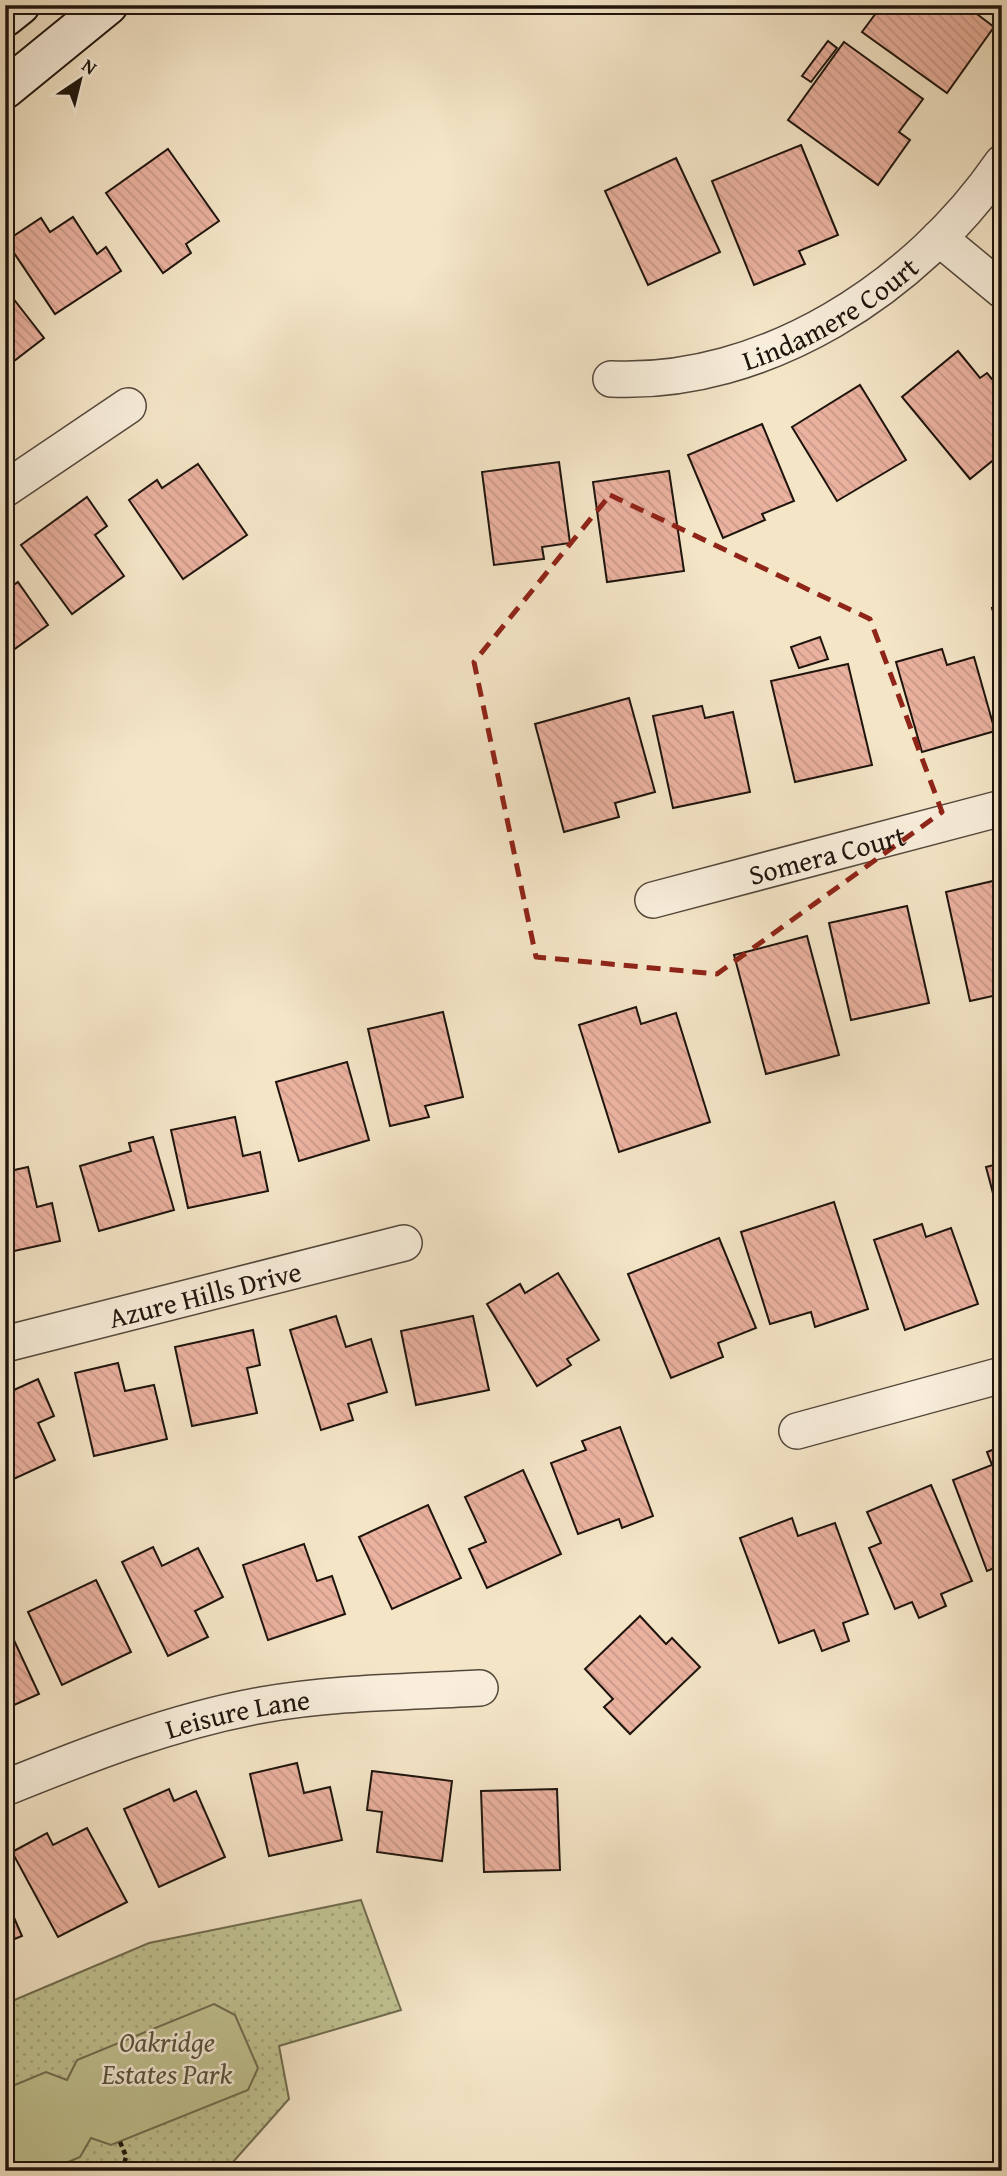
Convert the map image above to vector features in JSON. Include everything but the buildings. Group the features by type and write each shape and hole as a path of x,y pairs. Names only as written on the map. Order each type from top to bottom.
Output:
{"main road":[{"path":"5,17 20,5"},
{"path":"5,89 108,5"}],"street":[{"name":"Lindamere Court","path":"611,379 648,381 723,366 786,344 863,302 939,238 1002,163"},
{"path":"939,238 1002,290"},
{"path":"5,489 128,406"},
{"name":"Somera Court","path":"653,900 1002,808"},
{"name":"Azure Hills Drive","path":"5,1344 404,1243"},
{"path":"797,1431 1002,1375"},
{"name":"Leisure Lane","path":"5,1788 89,1754 194,1719 264,1704 347,1695 480,1688"}],"path":[{"path":"120,2142 126,2156 123,2171"}],"highlighted area":[{"path":"610,495 870,619 942,812 717,974 536,957 474,662"}],"green space":[{"name":"Oakridge Estates Park","path":"361,1900 401,2010 279,2046 289,2099 225,2171 5,2171 5,2004 149,1943"},
{"path":"214,2004 235,2015 258,2068 248,2090 111,2145 91,2138 80,2157 47,2171 5,2171 5,2089 46,2072 67,2080 77,2060"}]}
